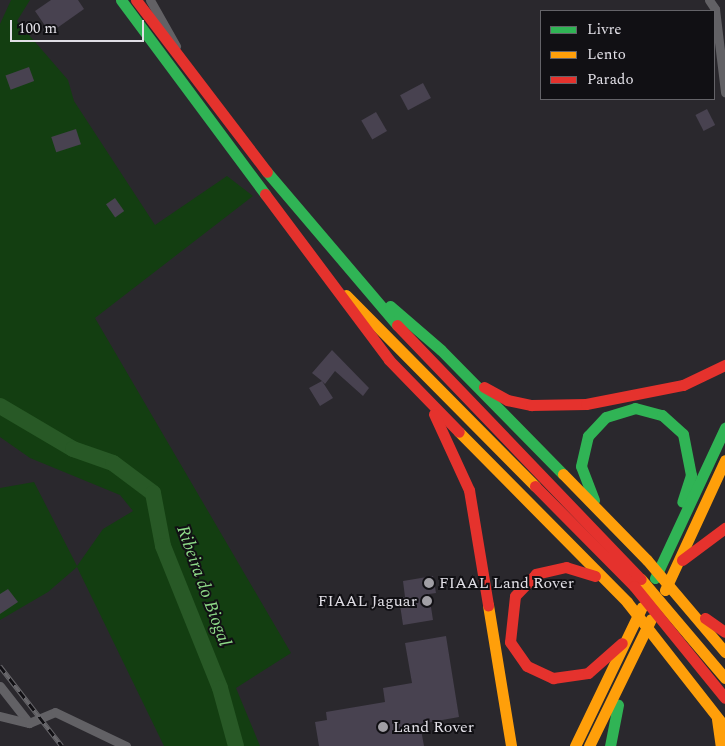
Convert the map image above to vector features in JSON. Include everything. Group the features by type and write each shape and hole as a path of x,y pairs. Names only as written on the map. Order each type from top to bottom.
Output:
{"main road":[{"path":"121,0 372,340 414,387 627,602 708,701 725,727"},
{"path":"136,0 182,63 354,276 428,361 671,610 725,678"},
{"path":"324,273 634,586 725,698"},
{"path":"354,276 487,390 507,400 558,407 683,385 725,365"},
{"path":"441,350 678,593 725,652"},
{"path":"414,387 450,442 469,490 511,746"},
{"path":"611,523 584,479 582,452 588,436 596,425 620,412 634,408 662,415 683,434 689,448 691,475 666,555"},
{"path":"575,746 629,636 725,428"},
{"path":"589,746 628,670 725,460"},
{"path":"676,566 725,528"},
{"path":"627,602 582,570 550,569 524,584 510,610 508,626 510,642 526,666 553,678 588,673 629,636"},
{"path":"678,593 725,632"},
{"path":"610,746 628,670"},
{"path":"708,701 718,722 721,746"}],"street":[{"path":"150,0 170,32 182,63"},
{"path":"709,0 715,9 725,92"},
{"path":"0,686 29,723"},
{"path":"0,716 29,723 55,712 126,746"}],"green space":[{"path":"11,0 30,0 17,21 68,80 74,101 155,225 227,176 253,196 95,318 291,653 236,688 260,746 164,746 77,567 48,592 0,620 0,488 34,482 77,566 103,529 133,511 120,495 30,458 0,437 0,24"}],"building":[{"path":"51,0 78,0 84,9 50,33 35,11"},
{"path":"29,67 34,81 11,90 6,76"},
{"path":"423,83 431,98 408,110 400,95"},
{"path":"707,109 715,125 704,131 695,115"},
{"path":"376,112 387,131 372,140 361,120"},
{"path":"76,129 81,144 56,152 51,137"},
{"path":"115,198 124,211 115,217 106,204"},
{"path":"332,350 369,388 363,396 335,371 325,384 312,373"},
{"path":"322,381 333,398 320,406 309,388"},
{"path":"433,576 436,593 429,594 433,620 403,625 399,598 405,597 403,581"},
{"path":"8,589 18,602 0,614 0,594"},
{"path":"446,636 459,717 420,724 424,746 319,746 315,722 327,720 326,712 385,702 383,688 412,683 405,643"}],"waterway":[{"name":"Ribeira do Biogal","path":"0,406 73,449 113,463 153,493 163,546 220,688 236,746"}],"railway":[{"path":"0,666 62,746"}],"traffic: fast":[{"path":"121,0 265,194"},
{"path":"267,172 397,325"},
{"path":"390,306 441,350 563,474"},
{"path":"594,500 581,466 588,436 606,417 635,408 662,415 683,434 691,475 682,502"},
{"path":"655,578 725,428"},
{"path":"610,746 618,705"}],"traffic: slow":[{"path":"346,295 535,486"},
{"path":"459,432 627,602 725,727"},
{"path":"665,590 725,460"},
{"path":"563,474 647,560 725,652"},
{"path":"641,579 725,678"},
{"path":"488,605 511,746"},
{"path":"575,746 642,607"},
{"path":"589,746 651,619"},
{"path":"717,719 721,746"}],"traffic: jam":[{"path":"136,0 267,172"},
{"path":"265,194 389,360 459,432"},
{"path":"397,325 641,579"},
{"path":"484,387 507,400 531,405 586,404 683,385 725,365"},
{"path":"434,414 469,490 488,605"},
{"path":"535,486 634,586 725,698"},
{"path":"682,560 725,528"},
{"path":"595,576 566,567 536,574 515,596 510,642 527,666 553,678 588,673 622,643"},
{"path":"705,618 725,632"}],"place":[{"name":"FIAAL Land Rover","path":"429,583"},
{"name":"FIAAL Jaguar","path":"427,601"},
{"name":"Land Rover","path":"383,727"}]}
